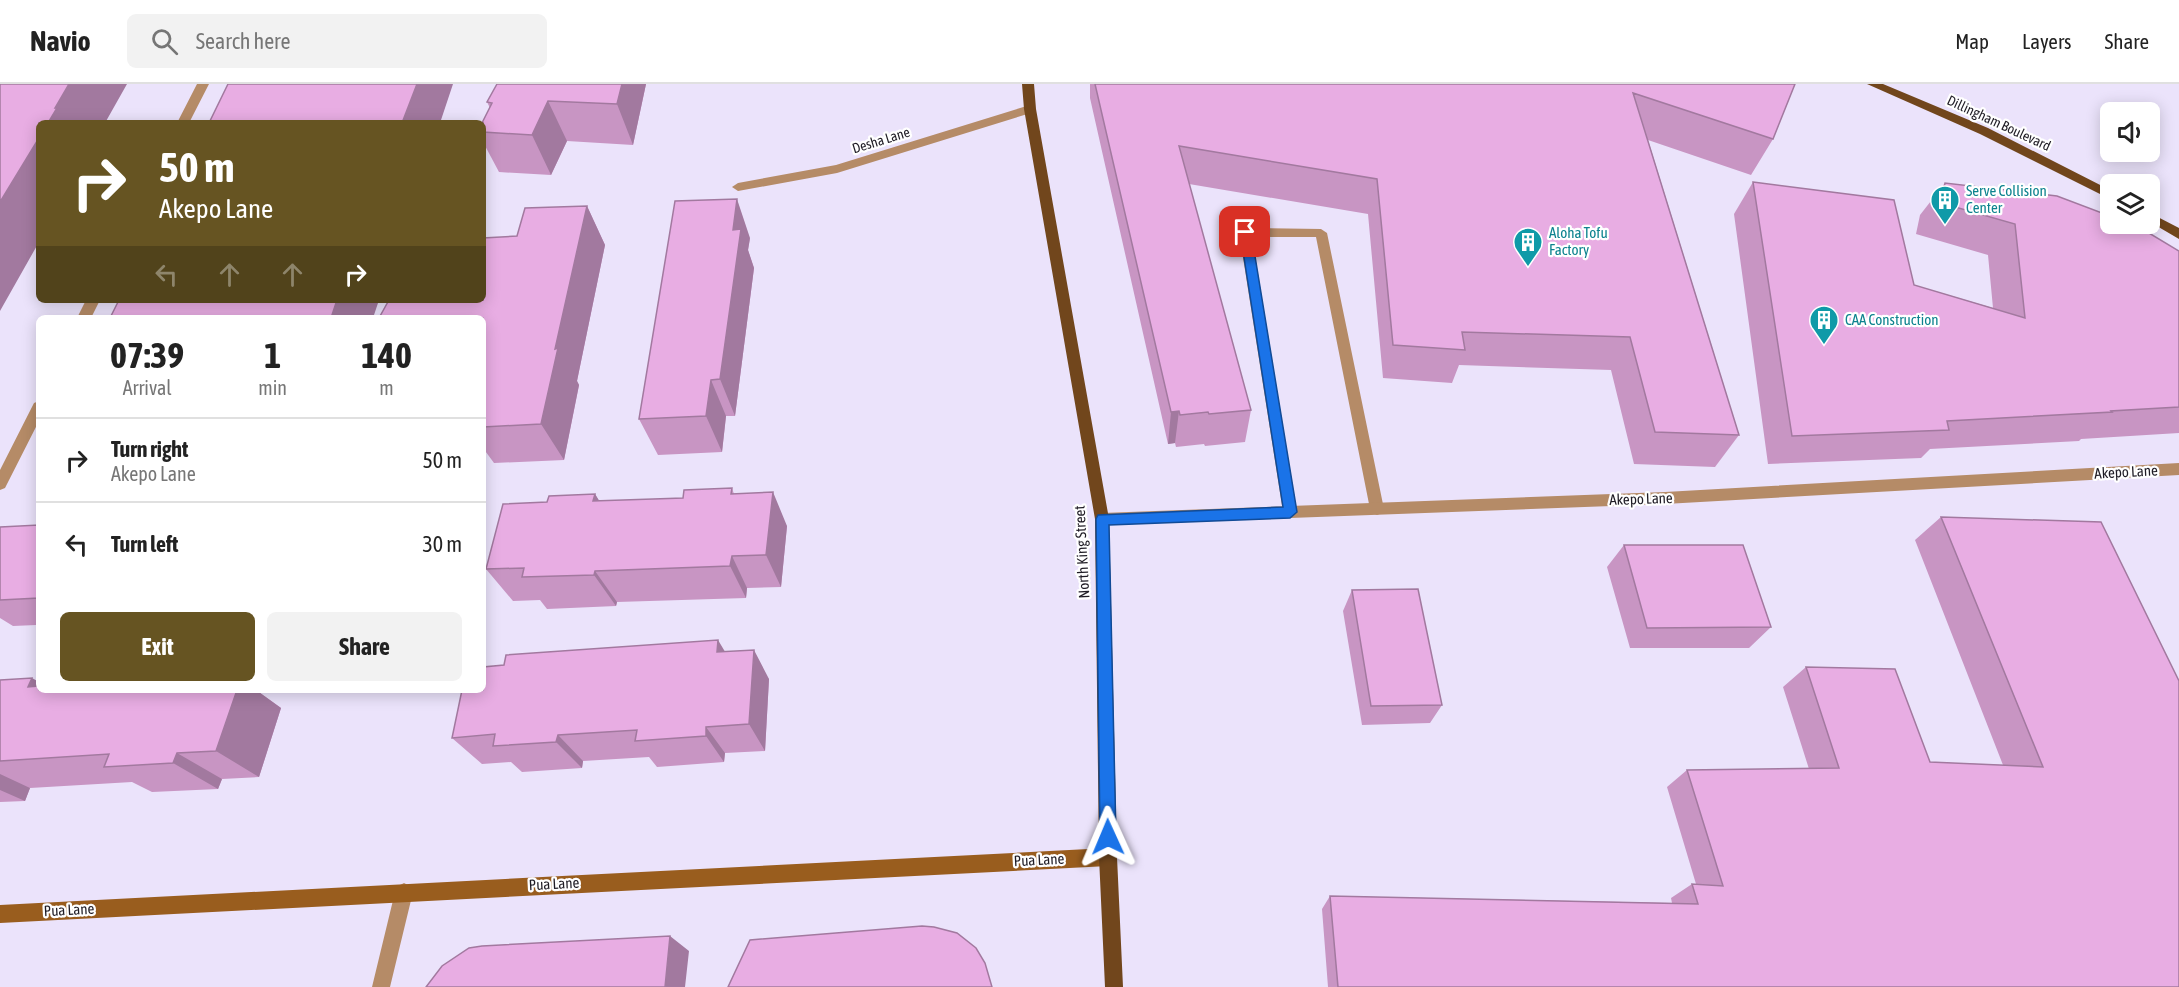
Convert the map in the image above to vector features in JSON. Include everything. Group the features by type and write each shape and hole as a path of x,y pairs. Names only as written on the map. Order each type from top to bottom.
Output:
{"main road":[{"name":"North King Street","path":"1028,84 1030,109 1102,519 1108,857 1114,987"},
{"name":"Dillingham Boulevard","path":"1873,84 1984,131 2100,190"},
{"path":"2160,223 2179,234"}],"street":[{"path":"185,120 203,84"},
{"name":"Desha Lane","path":"738,187 837,169 1030,109"},
{"path":"1290,512 1245,232 1321,233 1377,509"},
{"path":"0,484 36,414"},
{"name":"Akepo Lane","path":"1102,519 1677,498 2179,468"},
{"name":"Pua Lane","path":"0,914 1108,857"},
{"path":"381,987 404,892"}],"building":[{"path":"0,84 69,84 50,120 36,120 36,143 0,202"},
{"path":"228,84 417,84 403,120 210,120"},
{"path":"497,84 622,84 617,104 548,101 532,135 486,132 486,120 484,120 492,103 487,102"},
{"path":"1095,84 1795,84 1773,139 1633,93 1739,435 1655,432 1630,337 1462,332 1465,350 1393,345 1377,179 1179,146 1251,410 1180,415 1179,411 1171,412"},
{"path":"1753,182 1894,200 1914,285 2025,318 2015,224 1941,203 1945,183 2057,196 2100,212 2100,234 2151,234 2179,251 2179,407 1947,421 1949,430 1792,436"},
{"path":"737,199 733,230 741,229 720,379 711,380 706,416 639,419 675,201"},
{"path":"587,206 541,424 486,427 486,315 381,315 387,303 486,303 486,238 517,236 525,208"},
{"path":"118,303 336,303 332,315 112,315"},
{"path":"732,488 731,494 773,492 766,555 732,556 730,566 595,571 594,575 522,577 524,568 486,569 503,504 547,502 549,496 595,494 593,501 683,498 684,490"},
{"path":"1941,517 2101,522 2179,681 2179,987 1338,987 1330,896 1698,904 1692,884 1723,886 1687,770 1839,768 1806,667 1895,669 1930,762 2043,767"},
{"path":"36,525 36,598 0,600 0,527"},
{"path":"1624,545 1743,545 1771,627 1647,628"},
{"path":"1418,589 1442,705 1371,706 1352,590"},
{"path":"718,640 717,652 754,650 749,724 706,727 706,736 635,741 637,730 558,735 556,742 493,746 495,734 452,738 461,693 486,693 486,667 504,665 506,655"},
{"path":"32,678 28,687 36,686 36,693 236,693 216,751 177,753 173,763 104,767 109,754 0,761 0,680"},
{"path":"922,926 957,933 976,948 985,963 992,987 728,987 750,940"},
{"path":"670,936 665,987 426,987 442,966 469,948"}],"place":[{"name":"Serve Collision Center","path":"1945,226"},
{"name":"Aloha Tofu Factory","path":"1528,268"},
{"name":"CAA Construction","path":"1824,346"}],"route":[{"path":"1108,837 1102,519 1290,512 1245,232"}]}
